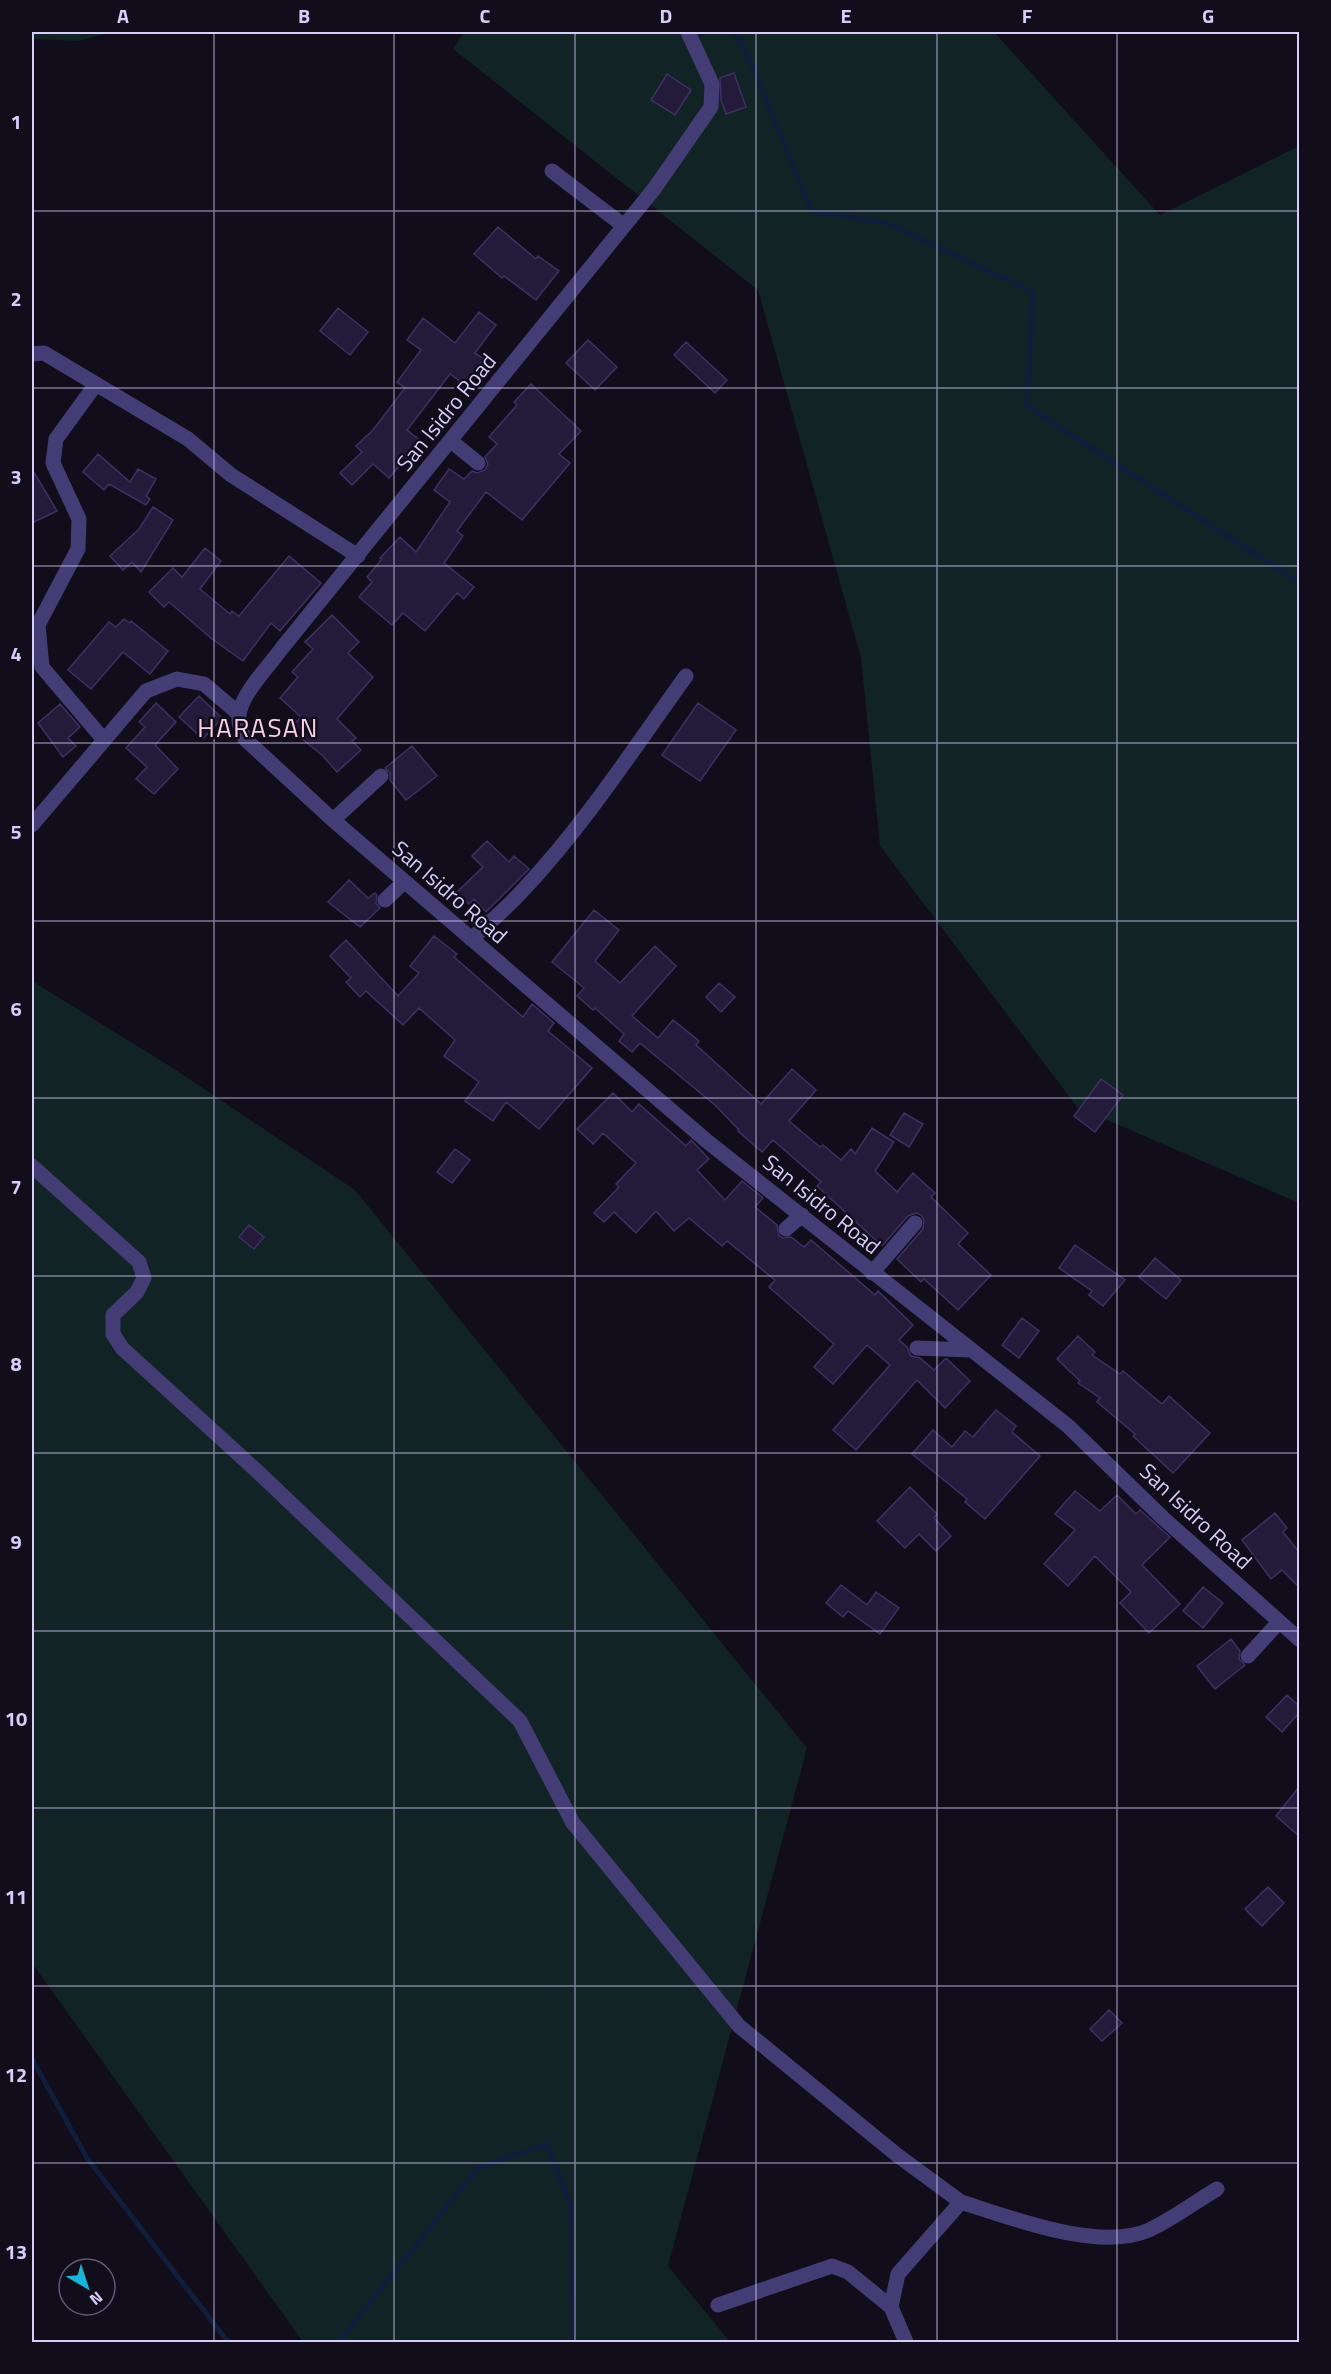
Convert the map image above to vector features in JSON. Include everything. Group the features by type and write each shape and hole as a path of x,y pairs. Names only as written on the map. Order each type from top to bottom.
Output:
{"street":[{"name":"San Isidro Road","path":"688,32 712,84 711,107 654,189 282,648 247,694 238,713 239,725 245,738 404,882 708,1142 1068,1426 1163,1518 1279,1622 1298,1635"},
{"path":"552,171 624,226"},
{"path":"32,354 44,353 188,439 231,475 358,556"},
{"path":"96,384 56,439 53,463 79,519 78,549 38,625 42,667 104,740"},
{"path":"450,441 478,463"},
{"path":"471,939 523,891 550,860 582,820 686,676"},
{"path":"32,825 146,691 177,679 204,684 238,713"},
{"path":"333,820 381,776"},
{"path":"385,900 404,882"},
{"path":"32,1166 139,1262 144,1278 137,1292 113,1315 113,1334 122,1348 258,1472 520,1721 573,1823 739,2026 888,2148 961,2202 1061,2232 1118,2238 1148,2230 1217,2189"},
{"path":"786,1229 802,1215"},
{"path":"872,1273 915,1223"},
{"path":"917,1348 970,1350"},
{"path":"1248,1656 1279,1622"},
{"path":"891,2307 898,2274 961,2202"},
{"path":"718,2305 832,2266 848,2272 891,2307 906,2343"}],"shaded area":[{"path":"32,32 113,32 78,41 32,39"},
{"path":"464,32 994,32 1160,215 1299,146 1299,1203 1077,1107 880,846 861,658 758,290 453,49"},
{"path":"32,981 176,1070 355,1190 807,1748 668,2266 730,2342 303,2342 32,1963"}],"building":[{"path":"734,73 746,107 726,114 721,100 720,78"},
{"path":"667,74 691,90 675,115 651,100"},
{"path":"498,227 536,259 538,256 559,271 536,300 504,276 502,278 474,254"},
{"path":"338,308 368,332 350,355 320,331"},
{"path":"479,312 496,325 475,353 484,359 464,384 450,374 407,430 421,441 389,478 373,464 352,485 340,473 362,452 356,446 373,430 405,388 397,382 421,350 407,340 423,318 455,343"},
{"path":"588,340 617,367 595,390 566,363"},
{"path":"686,342 727,380 715,393 674,355"},
{"path":"531,384 581,431 559,454 570,463 522,520 486,492 457,531 463,536 444,563 474,587 464,599 457,593 425,631 403,613 392,625 359,597 372,582 367,577 382,559 380,558 400,537 416,552 450,502 434,490 449,469 464,479 472,471 477,473 485,470 488,464 485,457 497,444 489,437 517,405 514,402"},
{"path":"98,454 130,482 138,469 156,479 146,496 150,499 146,505 109,484 104,490 83,472"},
{"path":"32,469 57,511 32,523"},
{"path":"153,507 173,520 141,572 132,562 123,570 110,556 139,529"},
{"path":"205,548 221,561 200,589 230,614 232,611 239,616 289,556 321,583 280,631 271,623 243,661 212,639 169,602 164,607 149,592 173,568 182,577"},
{"path":"332,615 359,642 348,653 373,677 337,719 356,738 352,741 361,750 337,772 323,756 290,729 301,717 280,698 298,677 292,672 313,649 305,642"},
{"path":"124,619 130,623 131,621 168,651 150,674 123,652 91,689 68,670 109,622 116,627"},
{"path":"199,696 222,718 203,739 179,717"},
{"path":"156,703 176,722 155,745 178,769 154,794 136,779 147,767 126,748 145,727 139,722"},
{"path":"698,703 736,730 700,781 662,755"},
{"path":"60,704 80,727 68,738 76,746 63,757 38,723"},
{"path":"412,746 437,776 406,800 390,780 390,773 385,768"},
{"path":"487,841 509,862 514,856 529,869 486,912 474,899 469,904 457,892 483,867 472,856"},
{"path":"349,880 368,898 375,893 377,895 376,903 380,908 360,927 328,902"},
{"path":"594,910 619,930 595,961 620,983 655,946 676,966 632,1016 658,1038 673,1020 699,1041 696,1045 761,1104 792,1069 816,1090 789,1121 820,1147 823,1145 841,1160 851,1149 855,1154 872,1128 894,1142 875,1171 897,1192 913,1173 935,1193 931,1197 968,1233 958,1244 991,1275 958,1310 924,1279 921,1282 897,1259 923,1229 924,1220 921,1215 916,1213 908,1216 882,1246 817,1186 821,1182 773,1140 762,1152 738,1131 716,1106 640,1043 632,1052 619,1041 624,1034 595,1008 593,1010 577,996 584,988 552,962"},
{"path":"434,936 457,954 454,957 523,1017 532,1004 554,1023 548,1031 592,1068 539,1129 506,1102 493,1121 465,1101 479,1082 444,1056 455,1040 419,1008 403,1025 366,991 360,997 346,982 351,978 330,956 346,940 398,996 419,973 410,966"},
{"path":"719,983 735,997 721,1012 706,997"},
{"path":"1101,1079 1123,1095 1095,1132 1074,1116"},
{"path":"613,1093 632,1112 639,1104 686,1146 691,1140 709,1159 697,1170 725,1200 742,1181 763,1198 755,1207 777,1225 779,1236 791,1237 804,1247 811,1240 875,1295 878,1291 913,1325 899,1340 907,1347 911,1356 920,1358 934,1370 947,1359 970,1381 945,1408 917,1380 856,1450 833,1430 890,1365 867,1345 833,1384 814,1367 834,1344 769,1287 775,1280 727,1241 722,1246 689,1218 674,1231 656,1211 636,1233 614,1212 604,1222 594,1213 619,1187 616,1184 636,1163 603,1133 593,1144 577,1129"},
{"path":"904,1113 923,1124 909,1147 890,1135"},
{"path":"455,1149 470,1160 452,1183 437,1172"},
{"path":"249,1225 264,1237 254,1249 239,1237"},
{"path":"1075,1245 1125,1280 1103,1306 1089,1295 1092,1291 1059,1268"},
{"path":"1155,1258 1181,1280 1166,1299 1139,1277"},
{"path":"1022,1318 1039,1331 1019,1358 1002,1345"},
{"path":"1078,1336 1095,1352 1092,1355 1120,1374 1123,1371 1162,1404 1169,1396 1210,1433 1173,1473 1133,1436 1135,1434 1097,1402 1100,1398 1078,1383 1080,1381 1057,1359"},
{"path":"996,1410 1016,1426 1012,1432 1040,1456 985,1519 965,1502 967,1499 912,1454 933,1430 952,1447 965,1431 973,1437"},
{"path":"910,1487 937,1514 934,1518 951,1536 936,1551 919,1534 905,1548 877,1521"},
{"path":"1075,1491 1100,1511 1117,1495 1136,1514 1140,1510 1170,1537 1142,1565 1180,1604 1149,1633 1120,1603 1131,1592 1095,1556 1068,1586 1044,1564 1075,1530 1055,1514"},
{"path":"1275,1513 1287,1528 1283,1532 1299,1552 1299,1587 1282,1570 1271,1579 1242,1540"},
{"path":"841,1585 867,1605 876,1592 899,1608 880,1634 848,1611 843,1617 826,1603"},
{"path":"1203,1587 1223,1603 1203,1628 1183,1611"},
{"path":"1231,1639 1240,1651 1239,1659 1245,1665 1215,1689 1197,1666"},
{"path":"1287,1695 1299,1706 1299,1713 1282,1732 1266,1717"},
{"path":"1299,1787 1299,1836 1276,1816"},
{"path":"1268,1887 1284,1903 1262,1926 1245,1909"},
{"path":"1109,2010 1122,2023 1102,2041 1090,2029"}],"waterway":[{"path":"735,32 752,65 811,211 887,223 1033,292 1027,406 1300,583"},
{"path":"32,2059 87,2158 228,2342"},
{"path":"338,2342 479,2167 547,2144 571,2206 573,2342"}],"district":[{"name":"HARASAN","path":"258,727"}]}
